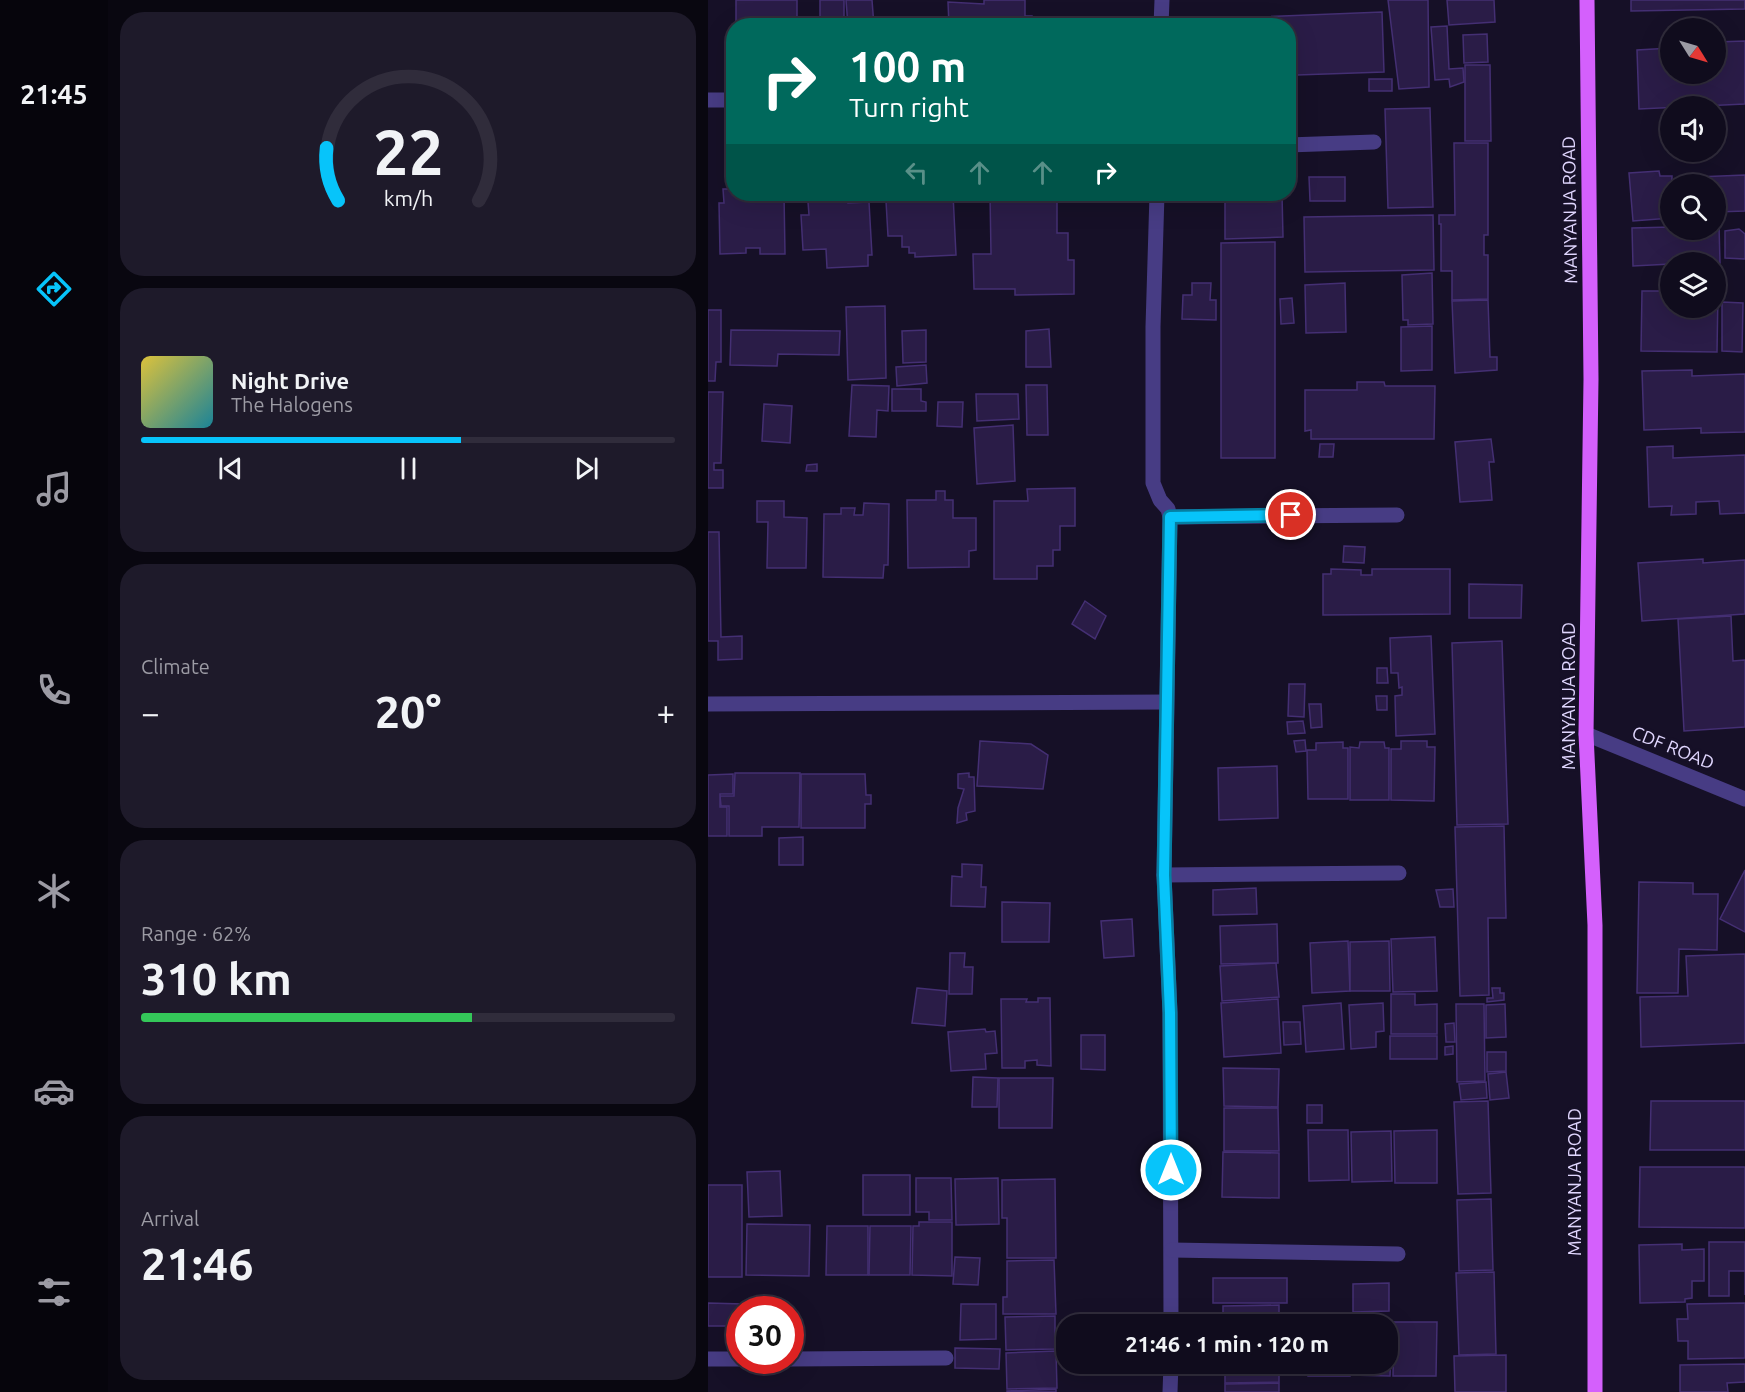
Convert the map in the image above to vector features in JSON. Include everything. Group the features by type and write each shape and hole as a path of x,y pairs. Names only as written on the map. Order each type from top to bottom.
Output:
{"main road":[{"name":"MANYANJA ROAD","path":"1587,0 1591,390 1586,734 1595,925 1595,1392"}],"street":[{"path":"1161,18 1162,0"},
{"path":"708,100 726,100"},
{"path":"1296,145 1374,142"},
{"path":"1157,201 1153,327 1153,483 1160,500 1168,508 1170,517 1164,875 1170,1013 1171,1314"},
{"path":"1170,517 1396,515"},
{"path":"708,704 1166,702"},
{"name":"CDF ROAD","path":"1586,734 1745,799"},
{"path":"1164,875 1399,873"},
{"path":"1172,1250 1398,1254"},
{"path":"804,1359 946,1358"},
{"path":"708,1359 726,1359"},
{"path":"1170,1374 1170,1392"}],"building":[{"path":"736,0 797,0 797,18 736,18"},
{"path":"820,0 844,0 844,18 820,18"},
{"path":"846,0 872,0 873,18 847,18"},
{"path":"984,0 1025,0 1025,16 1032,16 1032,18 949,18 948,2 984,4"},
{"path":"1388,0 1428,0 1429,87 1399,89"},
{"path":"1447,0 1494,0 1495,22 1449,25"},
{"path":"1631,0 1745,0 1745,9 1631,11"},
{"path":"1382,12 1384,72 1297,75 1296,18 1260,17"},
{"path":"1447,26 1449,69 1463,68 1464,82 1450,87 1449,79 1435,80 1431,27"},
{"path":"1487,34 1488,62 1464,63 1463,35"},
{"path":"1745,41 1745,104 1726,105 1726,96 1660,96 1660,108 1639,109 1637,50 1660,49 1660,84 1726,84 1726,42"},
{"path":"1465,65 1490,65 1491,141 1465,141"},
{"path":"1369,79 1392,79 1392,91 1369,91"},
{"path":"1430,108 1433,207 1388,208 1385,109"},
{"path":"1454,143 1488,143 1488,235 1484,235 1484,255 1488,255 1488,299 1452,300 1452,271 1441,271 1439,215 1455,215"},
{"path":"1659,171 1660,219 1633,221 1629,173"},
{"path":"1745,175 1745,211 1726,212 1726,176"},
{"path":"1309,177 1345,177 1345,201 1310,201"},
{"path":"723,189 726,189 726,201 784,201 785,254 760,254 760,248 746,248 746,253 720,254 719,203 724,203"},
{"path":"886,201 953,201 956,255 915,257 915,253 909,253 909,247 902,247 902,236 888,236"},
{"path":"990,201 1057,201 1057,233 1068,233 1068,260 1074,260 1074,294 1015,295 1015,289 974,289 973,254 991,254"},
{"path":"1225,201 1282,201 1283,237 1225,239"},
{"path":"808,202 869,202 872,255 868,255 868,266 827,268 826,249 803,250 801,215 809,215"},
{"path":"1433,215 1434,270 1305,272 1304,217"},
{"path":"1660,227 1660,240 1719,240 1720,252 1660,252 1660,265 1633,266 1632,228"},
{"path":"1739,229 1745,234 1745,259 1726,258 1726,231"},
{"path":"1275,242 1275,458 1221,458 1221,243"},
{"path":"1432,273 1433,324 1408,325 1408,320 1403,320 1402,275"},
{"path":"1192,283 1211,283 1210,300 1216,300 1216,320 1182,319 1183,295 1192,295"},
{"path":"1345,283 1346,332 1306,333 1305,285"},
{"path":"1642,291 1660,291 1660,318 1718,318 1717,352 1641,351"},
{"path":"1292,298 1294,323 1281,324 1280,299"},
{"path":"1488,300 1490,357 1497,357 1497,370 1455,373 1452,301"},
{"path":"1726,302 1743,303 1742,352 1722,351 1722,318 1726,318"},
{"path":"885,306 886,378 848,380 846,307"},
{"path":"708,310 721,310 721,362 716,362 715,381 708,381"},
{"path":"1432,326 1432,370 1401,371 1401,327"},
{"path":"1049,329 1051,367 1026,367 1026,331"},
{"path":"731,330 840,331 839,355 778,354 777,366 730,365"},
{"path":"926,330 926,362 903,363 902,331"},
{"path":"926,365 927,383 897,386 896,367"},
{"path":"1692,370 1692,376 1745,374 1745,432 1701,433 1701,428 1644,430 1642,371"},
{"path":"1357,382 1384,382 1385,386 1435,386 1434,439 1311,439 1311,430 1305,431 1305,390 1357,390"},
{"path":"852,385 889,386 888,411 877,410 876,437 849,436"},
{"path":"1026,385 1047,385 1048,435 1027,435"},
{"path":"892,389 921,389 921,401 926,402 926,411 892,411"},
{"path":"708,392 723,392 721,463 714,463 714,470 723,470 723,488 708,488"},
{"path":"976,394 1018,394 1019,419 977,421"},
{"path":"938,402 963,402 962,427 937,426"},
{"path":"764,404 792,406 790,443 762,441"},
{"path":"1013,425 1015,481 977,484 974,428"},
{"path":"1491,439 1494,462 1489,462 1492,500 1460,502 1455,442"},
{"path":"1320,444 1334,444 1333,457 1319,457"},
{"path":"1673,446 1673,458 1745,455 1745,513 1720,514 1719,501 1696,502 1696,514 1671,515 1672,506 1649,507 1647,447"},
{"path":"817,464 817,471 806,471 807,465"},
{"path":"1075,488 1075,526 1060,526 1060,550 1053,550 1053,566 1037,566 1037,579 994,579 994,501 1028,501 1027,489"},
{"path":"936,491 945,491 945,500 953,500 953,518 976,518 976,550 969,551 969,567 908,568 907,500 936,500"},
{"path":"757,501 784,501 784,517 807,518 806,568 767,568 768,522 757,522"},
{"path":"864,503 889,504 888,565 884,565 883,578 823,577 824,514 841,514 841,508 855,508 854,515 863,515"},
{"path":"708,532 719,532 721,637 742,636 742,659 718,660 718,641 708,641"},
{"path":"1344,546 1365,547 1364,563 1343,562"},
{"path":"1703,559 1703,563 1745,560 1745,614 1642,621 1638,563"},
{"path":"1331,569 1361,570 1361,575 1372,575 1372,569 1450,569 1450,614 1323,615 1323,574 1331,574"},
{"path":"1469,584 1522,585 1521,618 1469,618"},
{"path":"1085,601 1106,616 1095,639 1072,624"},
{"path":"1731,616 1733,661 1745,660 1745,727 1684,731 1678,619"},
{"path":"1431,636 1435,734 1396,736 1395,696 1402,695 1402,687 1399,688 1398,673 1391,673 1390,638"},
{"path":"1502,641 1508,824 1457,825 1452,643"},
{"path":"1377,668 1387,668 1388,683 1377,683"},
{"path":"1289,684 1305,684 1304,717 1288,716"},
{"path":"1376,696 1387,696 1387,710 1377,710"},
{"path":"1309,704 1321,704 1322,727 1311,728"},
{"path":"1303,721 1305,733 1288,734 1287,722"},
{"path":"1305,740 1306,751 1296,752 1294,741"},
{"path":"980,741 1031,744 1048,755 1043,789 977,786"},
{"path":"1401,741 1427,741 1427,747 1435,747 1434,801 1391,800 1391,749 1401,749"},
{"path":"1343,742 1343,748 1348,748 1348,799 1308,799 1307,750 1316,750 1316,743"},
{"path":"1360,742 1384,742 1385,748 1389,748 1389,800 1350,800 1350,747 1359,748"},
{"path":"1277,766 1278,818 1219,820 1218,768"},
{"path":"735,773 800,773 799,827 762,827 762,836 729,836 729,806 721,806 720,796 734,796"},
{"path":"969,773 969,777 974,777 975,811 966,813 967,820 957,823 958,808 964,789 958,788 958,774"},
{"path":"733,774 733,794 720,794 720,807 727,807 727,836 708,836 708,775"},
{"path":"801,774 865,774 866,795 871,795 871,804 865,804 865,828 801,828"},
{"path":"1504,826 1506,918 1488,918 1489,995 1460,996 1455,827"},
{"path":"803,837 803,865 779,865 779,838"},
{"path":"962,864 982,865 981,887 986,887 985,907 951,906 952,876 962,877"},
{"path":"1745,870 1745,932 1720,919"},
{"path":"1639,882 1693,883 1693,894 1718,894 1717,950 1679,949 1678,993 1637,993"},
{"path":"1256,888 1257,914 1213,915 1213,890"},
{"path":"1453,889 1454,907 1440,907 1436,890"},
{"path":"1002,902 1050,903 1049,942 1002,942"},
{"path":"1132,919 1134,956 1104,958 1101,921"},
{"path":"1277,924 1278,963 1221,964 1220,926"},
{"path":"1435,937 1437,991 1393,992 1391,939"},
{"path":"1348,941 1350,991 1312,993 1310,943"},
{"path":"1389,941 1390,991 1350,991 1350,942"},
{"path":"950,953 965,953 964,967 973,967 972,994 949,994"},
{"path":"1745,954 1745,1043 1641,1047 1640,997 1688,996 1686,956"},
{"path":"1276,963 1279,997 1222,1001 1220,966"},
{"path":"917,988 947,991 945,1026 912,1023"},
{"path":"1492,988 1500,988 1500,993 1504,993 1504,1000 1487,1002 1487,998 1493,998"},
{"path":"1391,994 1415,994 1415,1005 1437,1004 1437,1034 1391,1034"},
{"path":"1038,998 1050,998 1051,1066 1037,1065 1037,1060 1025,1061 1025,1068 1002,1068 1001,999 1027,999 1026,1002 1038,1002"},
{"path":"1278,999 1281,1053 1224,1057 1221,1003"},
{"path":"1341,1003 1344,1049 1306,1052 1303,1006"},
{"path":"1383,1003 1384,1031 1376,1032 1376,1047 1351,1049 1349,1005"},
{"path":"1456,1004 1484,1004 1485,1081 1457,1082"},
{"path":"1505,1004 1506,1037 1486,1038 1486,1005"},
{"path":"1283,1022 1300,1022 1301,1044 1284,1045"},
{"path":"1454,1023 1455,1042 1446,1042 1445,1024"},
{"path":"985,1029 986,1032 995,1031 997,1053 985,1054 986,1069 951,1071 948,1032"},
{"path":"1081,1035 1105,1035 1105,1070 1081,1069"},
{"path":"1390,1036 1437,1036 1437,1059 1390,1059"},
{"path":"1453,1046 1453,1054 1445,1055 1445,1047"},
{"path":"1487,1052 1506,1052 1506,1071 1487,1072"},
{"path":"1223,1068 1279,1069 1278,1107 1224,1106"},
{"path":"1506,1072 1509,1098 1490,1100 1488,1074"},
{"path":"973,1077 998,1078 997,1107 972,1107"},
{"path":"999,1078 1053,1078 1052,1128 999,1128"},
{"path":"1486,1082 1487,1098 1461,1100 1459,1084"},
{"path":"1488,1101 1491,1193 1458,1194 1454,1102"},
{"path":"1651,1101 1745,1101 1745,1150 1650,1150"},
{"path":"1307,1105 1322,1105 1322,1123 1307,1123"},
{"path":"1224,1108 1278,1108 1279,1151 1224,1151"},
{"path":"1308,1130 1348,1130 1349,1180 1309,1181"},
{"path":"1437,1130 1437,1183 1395,1183 1394,1131"},
{"path":"1391,1131 1392,1181 1352,1182 1351,1132"},
{"path":"1223,1152 1279,1153 1279,1198 1222,1197"},
{"path":"1640,1167 1745,1167 1745,1228 1639,1227"},
{"path":"780,1171 782,1216 749,1217 747,1172"},
{"path":"863,1175 910,1175 910,1215 863,1215"},
{"path":"916,1178 951,1178 952,1220 929,1220 929,1212 916,1212"},
{"path":"998,1178 999,1224 956,1225 955,1179"},
{"path":"1055,1179 1056,1258 1007,1258 1007,1218 1002,1218 1002,1180"},
{"path":"708,1185 742,1185 742,1277 708,1277"},
{"path":"1491,1199 1493,1270 1459,1271 1457,1200"},
{"path":"919,1222 952,1222 952,1276 912,1275 913,1226 919,1226"},
{"path":"747,1224 810,1225 809,1276 746,1275"},
{"path":"827,1226 868,1226 868,1275 826,1275"},
{"path":"870,1226 911,1226 910,1275 869,1275"},
{"path":"1709,1242 1745,1242 1745,1271 1729,1271 1729,1296 1709,1296"},
{"path":"1682,1244 1682,1250 1704,1249 1704,1281 1692,1281 1692,1298 1685,1299 1685,1302 1640,1303 1639,1245"},
{"path":"955,1257 980,1258 978,1285 953,1284"},
{"path":"1054,1260 1056,1314 1003,1314 1003,1297 1007,1297 1007,1261"},
{"path":"1494,1272 1496,1354 1459,1355 1456,1273"},
{"path":"1213,1278 1287,1278 1287,1303 1213,1303"},
{"path":"1389,1283 1389,1311 1353,1312 1353,1284"},
{"path":"708,1303 726,1304 726,1326 708,1326"},
{"path":"1745,1303 1745,1358 1688,1359 1688,1341 1678,1341 1677,1319 1688,1319 1687,1304"},
{"path":"961,1304 996,1304 996,1339 960,1340"},
{"path":"1279,1305 1279,1314 1223,1314 1223,1306"},
{"path":"1055,1316 1055,1349 1006,1350 1005,1317"},
{"path":"1398,1322 1437,1322 1436,1376 1393,1376 1393,1374 1398,1374"},
{"path":"955,1348 1000,1349 999,1369 955,1368"},
{"path":"1056,1351 1057,1388 1007,1389 1006,1353"},
{"path":"1506,1355 1506,1392 1455,1392 1454,1356"},
{"path":"1745,1364 1745,1382 1727,1383 1728,1392 1680,1392 1680,1365"},
{"path":"1225,1374 1279,1374 1279,1382 1225,1383"},
{"path":"1308,1374 1350,1374 1350,1376 1308,1376"},
{"path":"1350,1374 1390,1374 1390,1376"},
{"path":"1279,1383 1279,1392 1225,1392 1225,1384"},
{"path":"1056,1389 1056,1392 1007,1392 1007,1391"}],"route":[{"path":"1171,1170 1170,1013 1164,875 1170,517 1291,515"}]}
